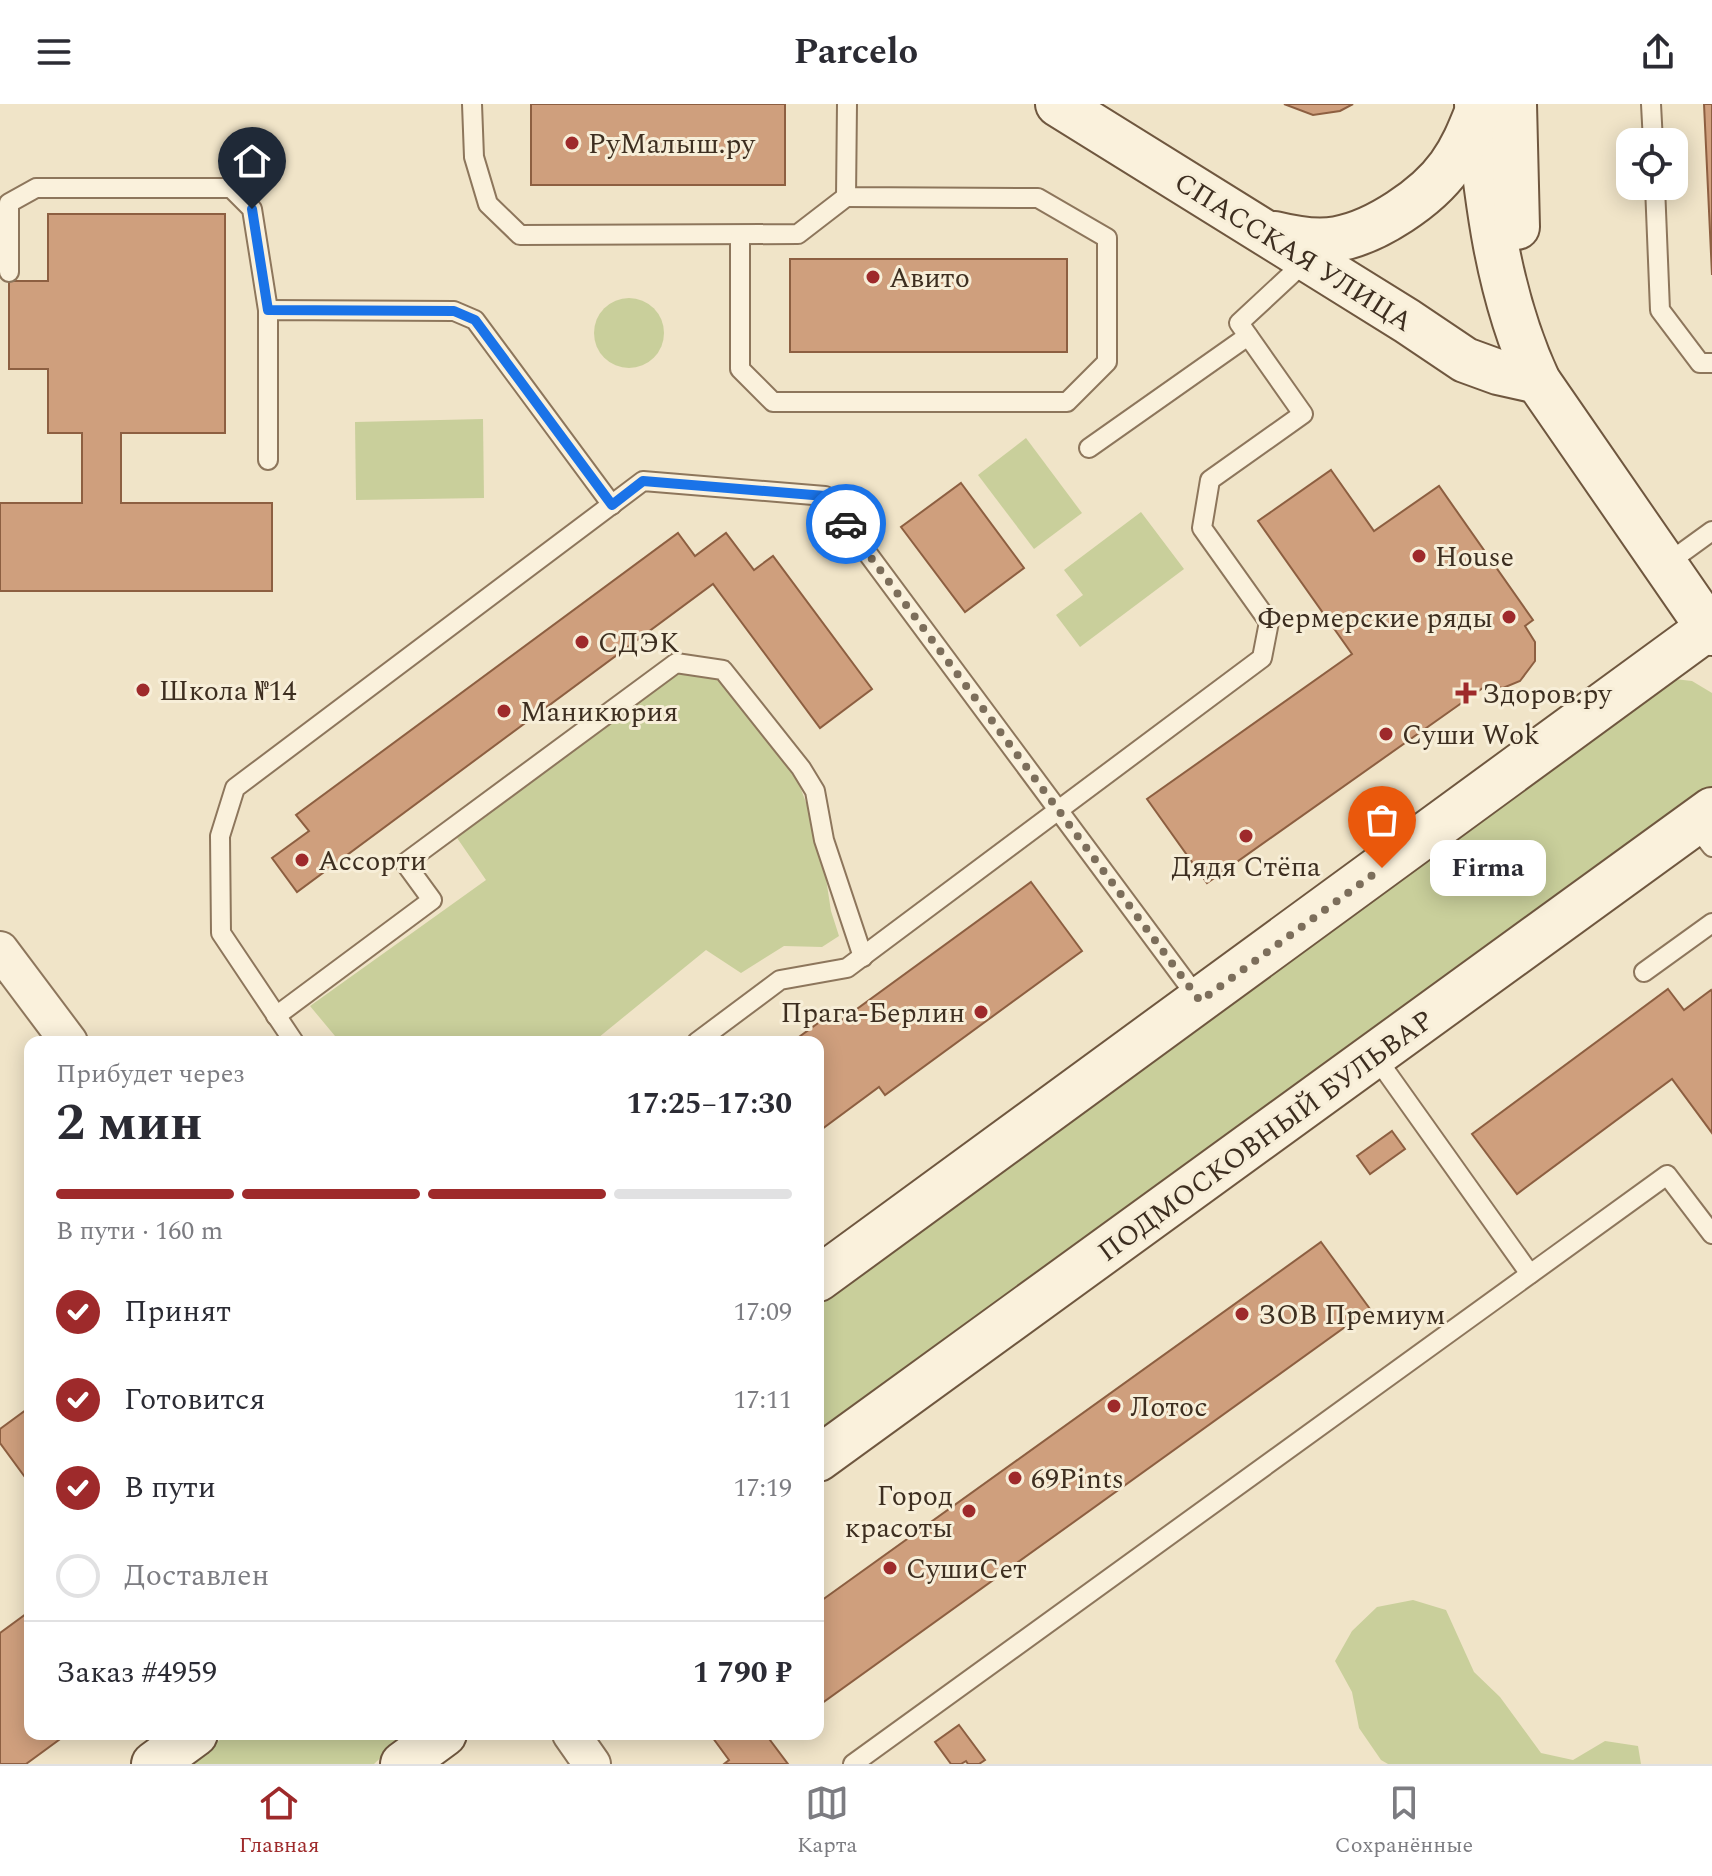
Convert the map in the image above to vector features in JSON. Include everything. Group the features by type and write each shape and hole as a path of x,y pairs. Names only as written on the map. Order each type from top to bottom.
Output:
{"street":[{"name":"СПАССКАЯ УЛИЦА","path":"1064,106 1465,360 1498,372 1538,381"},
{"path":"1264,232 1301,240 1335,239 1376,227 1429,189 1449,168 1490,106"},
{"path":"824,1275 1710,631 1538,381 1518,333 1491,228 1490,106"},
{"name":"ПОДМОСКОВНЫЙ БУЛЬВАР","path":"824,1455 1375,1056 1706,827"},
{"path":"0,950 64,1036"},
{"path":"154,1764 187,1740"},
{"path":"403,1764 436,1740"},
{"path":"575,1740 592,1764"}],"lane":[{"path":"472,104 474,157 488,204 520,235 798,234 846,197 1038,198 1107,238 1107,362 1067,402 773,402 740,369 740,235"},
{"path":"846,197 847,104"},
{"path":"1651,104 1652,128"},
{"path":"9,272 9,203 36,188 231,188 252,209 268,310 268,460"},
{"path":"1656,200 1660,310 1700,363 1712,363"},
{"path":"705,1036 780,980 847,968 1262,658 1269,622 1202,528 1210,480 1303,414 1239,323 1308,259"},
{"path":"268,310 454,311 475,320 612,505"},
{"path":"1089,448 1248,336"},
{"path":"290,1036 221,933 220,836 235,788 643,481 825,496 1200,1001"},
{"path":"1665,565 1712,531"},
{"path":"276,1016 432,900 405,863 676,663 723,670 801,768 815,791 824,840 863,957"},
{"path":"1644,972 1712,923"},
{"path":"1375,1056 1530,1274"},
{"path":"853,1764 1667,1175 1712,1234"}],"green space":[{"path":"629,298 654,308 664,333 654,358 629,368 604,358 594,333 604,308"},
{"path":"483,419 484,498 356,500 355,422"},
{"path":"1026,438 1082,513 1034,549 978,475"},
{"path":"1141,512 1184,569 1080,647 1056,615 1083,595 1064,570"},
{"path":"677,672 720,677 795,773 811,816 839,936 822,947 784,946 741,973 706,950 600,1036 335,1036 310,1006 486,880 455,835"},
{"path":"1666,678 1692,681 1712,693 1712,786 824,1437 824,1297"},
{"path":"1413,1600 1446,1610 1474,1672 1500,1697 1541,1753 1573,1760 1605,1741 1638,1746 1641,1764 1388,1764 1381,1760 1359,1728 1352,1692 1335,1661 1352,1631 1377,1607"},
{"path":"220,1740 400,1740 374,1764 186,1764"}],"building":[{"path":"531,104 785,104 785,185 531,185"},
{"path":"1284,104 1353,104 1340,111 1313,115"},
{"path":"1704,104 1712,104 1712,275"},
{"path":"48,214 225,214 225,433 121,433 121,503 272,503 272,591 0,591 0,503 82,503 82,433 48,433 48,369 9,369 9,281 48,281"},
{"path":"790,259 1067,259 1067,352 790,352"},
{"path":"1331,470 1374,531 1439,486 1533,620 1525,626 1535,642 1535,661 1520,681 1503,688 1487,685 1207,883 1147,799 1352,654 1258,521"},
{"path":"961,483 1024,568 965,612 901,527"},
{"path":"678,533 695,556 726,533 754,570 773,556 872,689 820,728 713,584 297,892 272,858 309,831 296,815"},
{"path":"1031,882 1082,951 885,1095 879,1087 824,1128 824,1036 800,1036 832,1013 839,1022"},
{"path":"1668,989 1684,1010 1712,992 1712,1133 1672,1079 1517,1194 1472,1134"},
{"path":"1392,1131 1405,1149 1370,1174 1357,1156"},
{"path":"1321,1242 1370,1309 824,1702 824,1599"},
{"path":"24,1411 24,1476 0,1443 0,1429"},
{"path":"24,1615 24,1740 59,1740 26,1764 0,1764 0,1633"},
{"path":"959,1725 985,1760 979,1764 968,1764 966,1761 951,1764 935,1742"},
{"path":"714,1740 770,1740 788,1764 724,1764 729,1760"}],"way so far":[{"path":"846,524 1200,1001 1382,868"}],"place":[{"name":"РуМалыш.ру","path":"572,143"},
{"name":"Авито","path":"873,277"},
{"name":"House","path":"1419,556"},
{"name":"Фермерские ряды","path":"1509,617"},
{"name":"СДЭК","path":"582,642"},
{"name":"Школа №14","path":"143,690"},
{"name":"Здоров.ру","path":"1466,693"},
{"name":"Маникюрия","path":"504,711"},
{"name":"Суши Wok","path":"1386,734"},
{"name":"Дядя Стёпа","path":"1246,836"},
{"name":"Ассорти","path":"302,860"},
{"name":"Firma","path":"1382,868"},
{"name":"Прага-Берлин","path":"981,1012"},
{"name":"ЗОВ Премиум","path":"1242,1314"},
{"name":"Лотос","path":"1114,1406"},
{"name":"69Pints","path":"1015,1478"},
{"name":"Город красоты","path":"969,1511"},
{"name":"СушиСет","path":"890,1568"}],"route":[{"path":"252,209 268,310 454,311 475,320 612,505 643,481 674,483 825,496 846,524"}]}
